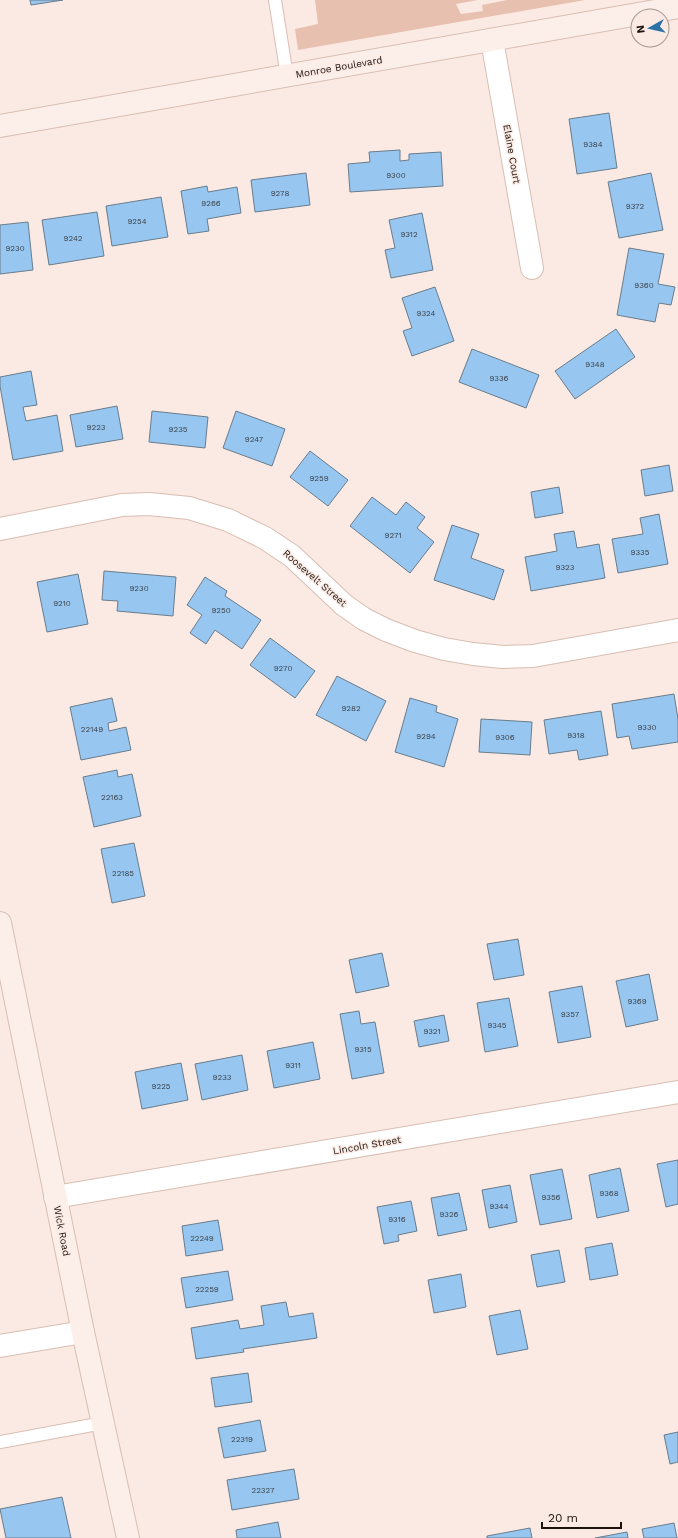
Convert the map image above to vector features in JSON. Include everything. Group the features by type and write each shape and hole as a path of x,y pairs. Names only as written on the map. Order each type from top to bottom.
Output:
{"street":[{"name":"Monroe Boulevard","path":"0,126 492,40 644,6 678,7"},
{"name":"Elaine Court","path":"492,40 532,268"},
{"name":"Roosevelt Street","path":"0,529 122,505 149,504 189,508 228,520 265,538 292,556 344,605 364,619 386,630 415,641 444,649 473,654 503,657 533,656 678,630"},
{"name":"Wick Road","path":"1,929 83,1332 128,1538"},
{"name":"Lincoln Street","path":"55,1197 678,1092"},
{"path":"0,1346 83,1332"}],"lane":[{"path":"275,0 287,76"},
{"path":"0,1442 103,1423"}],"shaded area":[{"path":"315,0 478,0 456,4 461,14 483,11 482,5 507,0 585,0 298,50 295,29 318,24"}],"building":[{"path":"30,0 63,0 31,5"},
{"path":"609,113 617,168 577,174 569,119"},
{"path":"400,150 400,161 409,160 409,154 441,152 443,186 350,192 348,164 370,162 369,152"},
{"path":"306,173 310,205 255,212 251,180"},
{"path":"651,173 663,230 619,238 608,182"},
{"path":"207,186 208,192 237,187 241,213 207,219 209,231 188,234 181,191"},
{"path":"161,197 168,237 112,246 106,206"},
{"path":"97,212 104,256 49,265 42,220"},
{"path":"422,213 433,270 391,278 385,250 395,248 389,220"},
{"path":"28,222 33,270 0,274 0,225"},
{"path":"629,248 664,254 658,284 675,287 671,305 659,303 655,322 617,315"},
{"path":"435,287 454,341 412,356 403,331 412,328 402,298"},
{"path":"616,329 635,357 575,399 555,371"},
{"path":"472,349 539,375 526,408 459,382"},
{"path":"31,371 37,405 23,407 26,421 57,415 63,451 13,460 0,386 0,377"},
{"path":"117,406 123,439 76,447 70,415"},
{"path":"152,411 208,417 205,448 149,442"},
{"path":"236,411 285,429 272,466 223,448"},
{"path":"310,451 348,480 328,506 290,477"},
{"path":"669,465 673,491 645,496 641,470"},
{"path":"559,487 563,513 535,518 531,492"},
{"path":"372,497 396,515 406,502 425,517 417,528 434,542 410,573 350,526"},
{"path":"659,514 668,564 618,573 612,539 643,534 640,518"},
{"path":"452,525 479,534 471,558 504,570 494,600 434,580"},
{"path":"574,531 577,548 599,544 605,578 531,591 525,557 557,551 554,534"},
{"path":"104,571 176,577 173,616 117,611 118,601 102,600"},
{"path":"78,574 88,624 47,632 37,582"},
{"path":"205,577 227,591 225,596 261,620 242,649 215,630 206,644 190,633 202,615 187,605"},
{"path":"270,638 315,671 295,698 250,665"},
{"path":"337,676 386,701 366,741 316,715"},
{"path":"674,694 678,719 678,742 632,749 629,736 617,738 612,704"},
{"path":"112,698 117,721 108,723 109,731 126,727 131,750 81,760 70,707"},
{"path":"410,698 437,706 436,712 458,719 444,767 395,752"},
{"path":"601,711 608,755 579,760 577,750 549,754 544,720"},
{"path":"481,719 532,722 530,755 479,752"},
{"path":"117,770 118,777 132,774 141,816 94,827 83,777"},
{"path":"134,843 145,896 112,903 101,849"},
{"path":"518,939 524,975 494,980 487,944"},
{"path":"382,953 389,986 356,993 349,960"},
{"path":"649,974 658,1020 626,1027 616,981"},
{"path":"582,986 591,1037 558,1043 549,992"},
{"path":"509,998 518,1046 485,1052 477,1003"},
{"path":"359,1011 361,1024 375,1022 384,1073 352,1079 340,1014"},
{"path":"444,1015 449,1041 419,1047 414,1021"},
{"path":"313,1042 320,1079 274,1088 267,1051"},
{"path":"242,1055 248,1090 202,1100 195,1064"},
{"path":"181,1063 188,1100 142,1109 135,1072"},
{"path":"678,1160 678,1204 666,1207 657,1164"},
{"path":"620,1168 629,1211 597,1218 589,1175"},
{"path":"562,1169 572,1219 540,1225 530,1175"},
{"path":"510,1185 517,1222 489,1228 482,1190"},
{"path":"459,1193 467,1230 438,1236 431,1198"},
{"path":"411,1201 417,1231 398,1235 399,1241 384,1244 377,1207"},
{"path":"218,1220 223,1250 186,1256 182,1226"},
{"path":"612,1243 618,1275 590,1280 585,1248"},
{"path":"559,1250 565,1282 537,1287 531,1255"},
{"path":"228,1271 233,1300 186,1308 181,1278"},
{"path":"461,1274 466,1307 434,1313 428,1280"},
{"path":"286,1302 289,1317 313,1313 317,1338 243,1349 244,1352 196,1359 191,1328 238,1320 240,1329 264,1325 261,1306"},
{"path":"520,1310 528,1349 497,1355 489,1316"},
{"path":"248,1373 252,1402 215,1407 211,1378"},
{"path":"260,1420 266,1451 224,1458 218,1428"},
{"path":"678,1432 678,1462 670,1464 664,1435"},
{"path":"294,1469 299,1499 232,1510 227,1480"},
{"path":"62,1497 71,1538 6,1538 0,1509"},
{"path":"278,1522 281,1538 237,1538 236,1530"},
{"path":"674,1523 677,1538 644,1538 642,1529"},
{"path":"530,1528 532,1538 487,1538 487,1536"},
{"path":"627,1532 628,1538 595,1538"}]}
